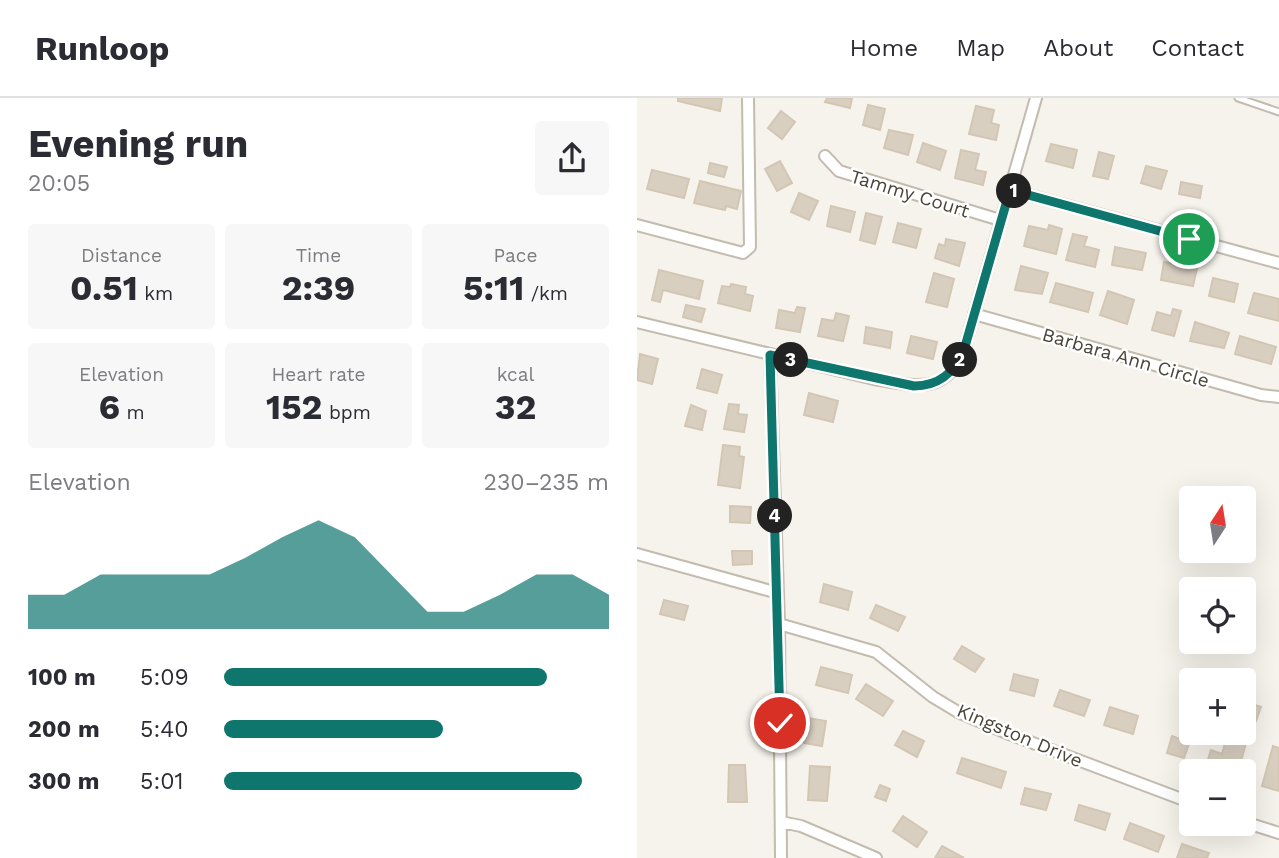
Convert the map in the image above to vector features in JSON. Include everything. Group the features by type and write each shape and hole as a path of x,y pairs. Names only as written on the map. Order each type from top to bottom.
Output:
{"street":[{"path":"637,225 743,253 750,247 748,98"},
{"path":"637,322 874,379 927,386 937,382 957,366 1036,98"},
{"name":"Tammy Court","path":"825,156 839,171 1000,220"},
{"path":"1010,190 1279,264"},
{"name":"Barbara Ann Circle","path":"974,314 1261,395 1279,397"},
{"path":"770,355 779,624 781,858"},
{"path":"637,554 778,593"},
{"name":"Kingston Drive","path":"779,624 876,652 933,697 958,712 1179,798"},
{"path":"781,822 800,826 876,858"},
{"path":"1256,826 1279,834"}],"lane":[{"path":"1238,98 1279,112"},
{"path":"1262,106 1265,98"}],"building":[{"path":"678,98 722,98 720,111 678,101"},
{"path":"827,98 852,98 850,108 825,102"},
{"path":"868,105 885,109 880,130 863,125"},
{"path":"976,106 994,110 991,123 999,125 996,140 969,134"},
{"path":"781,111 795,122 782,139 768,128"},
{"path":"889,130 913,135 908,155 884,148"},
{"path":"923,143 946,151 940,170 917,162"},
{"path":"1051,144 1077,150 1073,168 1046,161"},
{"path":"961,150 979,154 975,170 986,172 983,185 955,178"},
{"path":"1099,152 1114,156 1108,179 1093,176"},
{"path":"780,161 792,183 777,191 765,169"},
{"path":"710,163 727,167 724,177 708,173"},
{"path":"1146,166 1167,171 1161,189 1141,183"},
{"path":"652,170 689,179 684,198 647,189"},
{"path":"700,181 741,191 737,209 726,206 725,210 694,203"},
{"path":"1181,182 1202,186 1200,198 1179,194"},
{"path":"799,193 818,201 809,220 791,212"},
{"path":"831,206 855,212 850,232 827,226"},
{"path":"866,213 882,217 875,244 860,240"},
{"path":"898,223 921,229 916,248 893,242"},
{"path":"1049,225 1062,229 1056,254 1024,246 1029,226 1048,230"},
{"path":"1073,234 1087,237 1084,246 1099,250 1095,267 1066,260"},
{"path":"946,239 965,243 959,266 935,258 939,244 945,246"},
{"path":"1115,247 1146,253 1142,270 1112,265"},
{"path":"1164,262 1197,268 1193,286 1161,280"},
{"path":"1021,266 1048,273 1042,294 1015,290"},
{"path":"659,270 703,281 699,299 663,290 660,302 652,300"},
{"path":"934,273 954,279 947,307 926,302"},
{"path":"1213,278 1238,284 1234,302 1209,296"},
{"path":"1056,283 1093,293 1088,312 1050,302"},
{"path":"731,284 746,287 745,294 753,296 750,311 718,303 722,286 730,287"},
{"path":"1108,291 1134,300 1127,324 1100,315"},
{"path":"1254,293 1279,299 1279,321 1248,313"},
{"path":"686,305 705,309 701,322 683,317"},
{"path":"797,307 805,308 800,332 776,328 779,310 795,313"},
{"path":"1173,309 1181,311 1174,336 1152,330 1157,312 1171,316"},
{"path":"836,313 849,316 843,341 818,336 822,319 834,321"},
{"path":"1195,322 1229,333 1224,348 1190,341"},
{"path":"866,327 892,332 890,348 864,343"},
{"path":"911,336 937,342 933,359 907,353"},
{"path":"1240,336 1276,347 1271,364 1235,354"},
{"path":"640,354 658,359 652,384 637,380"},
{"path":"702,369 722,375 717,393 697,388"},
{"path":"809,393 838,401 833,422 804,415"},
{"path":"729,404 739,405 738,414 747,415 744,432 724,429"},
{"path":"691,405 706,411 702,430 685,426"},
{"path":"723,445 740,447 739,456 744,457 740,488 718,485"},
{"path":"730,506 751,507 750,523 730,522"},
{"path":"732,551 752,551 752,564 733,565"},
{"path":"824,584 852,592 848,610 820,602"},
{"path":"664,600 688,606 684,620 660,614"},
{"path":"876,605 905,617 898,631 870,618"},
{"path":"962,646 984,659 975,672 954,659"},
{"path":"821,667 852,675 848,693 816,685"},
{"path":"1014,674 1038,680 1034,696 1010,690"},
{"path":"866,684 893,701 883,716 856,699"},
{"path":"1060,690 1090,700 1084,716 1054,706"},
{"path":"1256,705 1261,707 1256,721"},
{"path":"1110,707 1138,716 1133,734 1104,725"},
{"path":"808,718 826,721 822,746 804,743"},
{"path":"903,731 924,741 917,757 895,745"},
{"path":"1172,736 1179,739 1179,745 1189,745 1184,758 1167,753"},
{"path":"1225,745 1245,745 1242,759 1208,759 1211,750 1222,754"},
{"path":"1273,746 1279,748 1279,791 1262,786"},
{"path":"962,758 1006,772 1001,788 957,773"},
{"path":"729,765 745,765 747,802 728,802"},
{"path":"810,766 830,767 827,801 808,800"},
{"path":"880,785 890,789 886,801 875,797"},
{"path":"1025,788 1051,794 1046,810 1021,804"},
{"path":"1079,805 1110,814 1105,830 1075,820"},
{"path":"903,816 927,832 917,847 893,831"},
{"path":"1130,823 1164,836 1158,852 1124,839"},
{"path":"1182,844 1209,853 1207,858 1177,858"},
{"path":"942,846 964,858 935,858"}],"route":[{"path":"780,723 770,355 914,386 927,386 948,375 957,366 964,350 1010,190 1189,239"}]}
